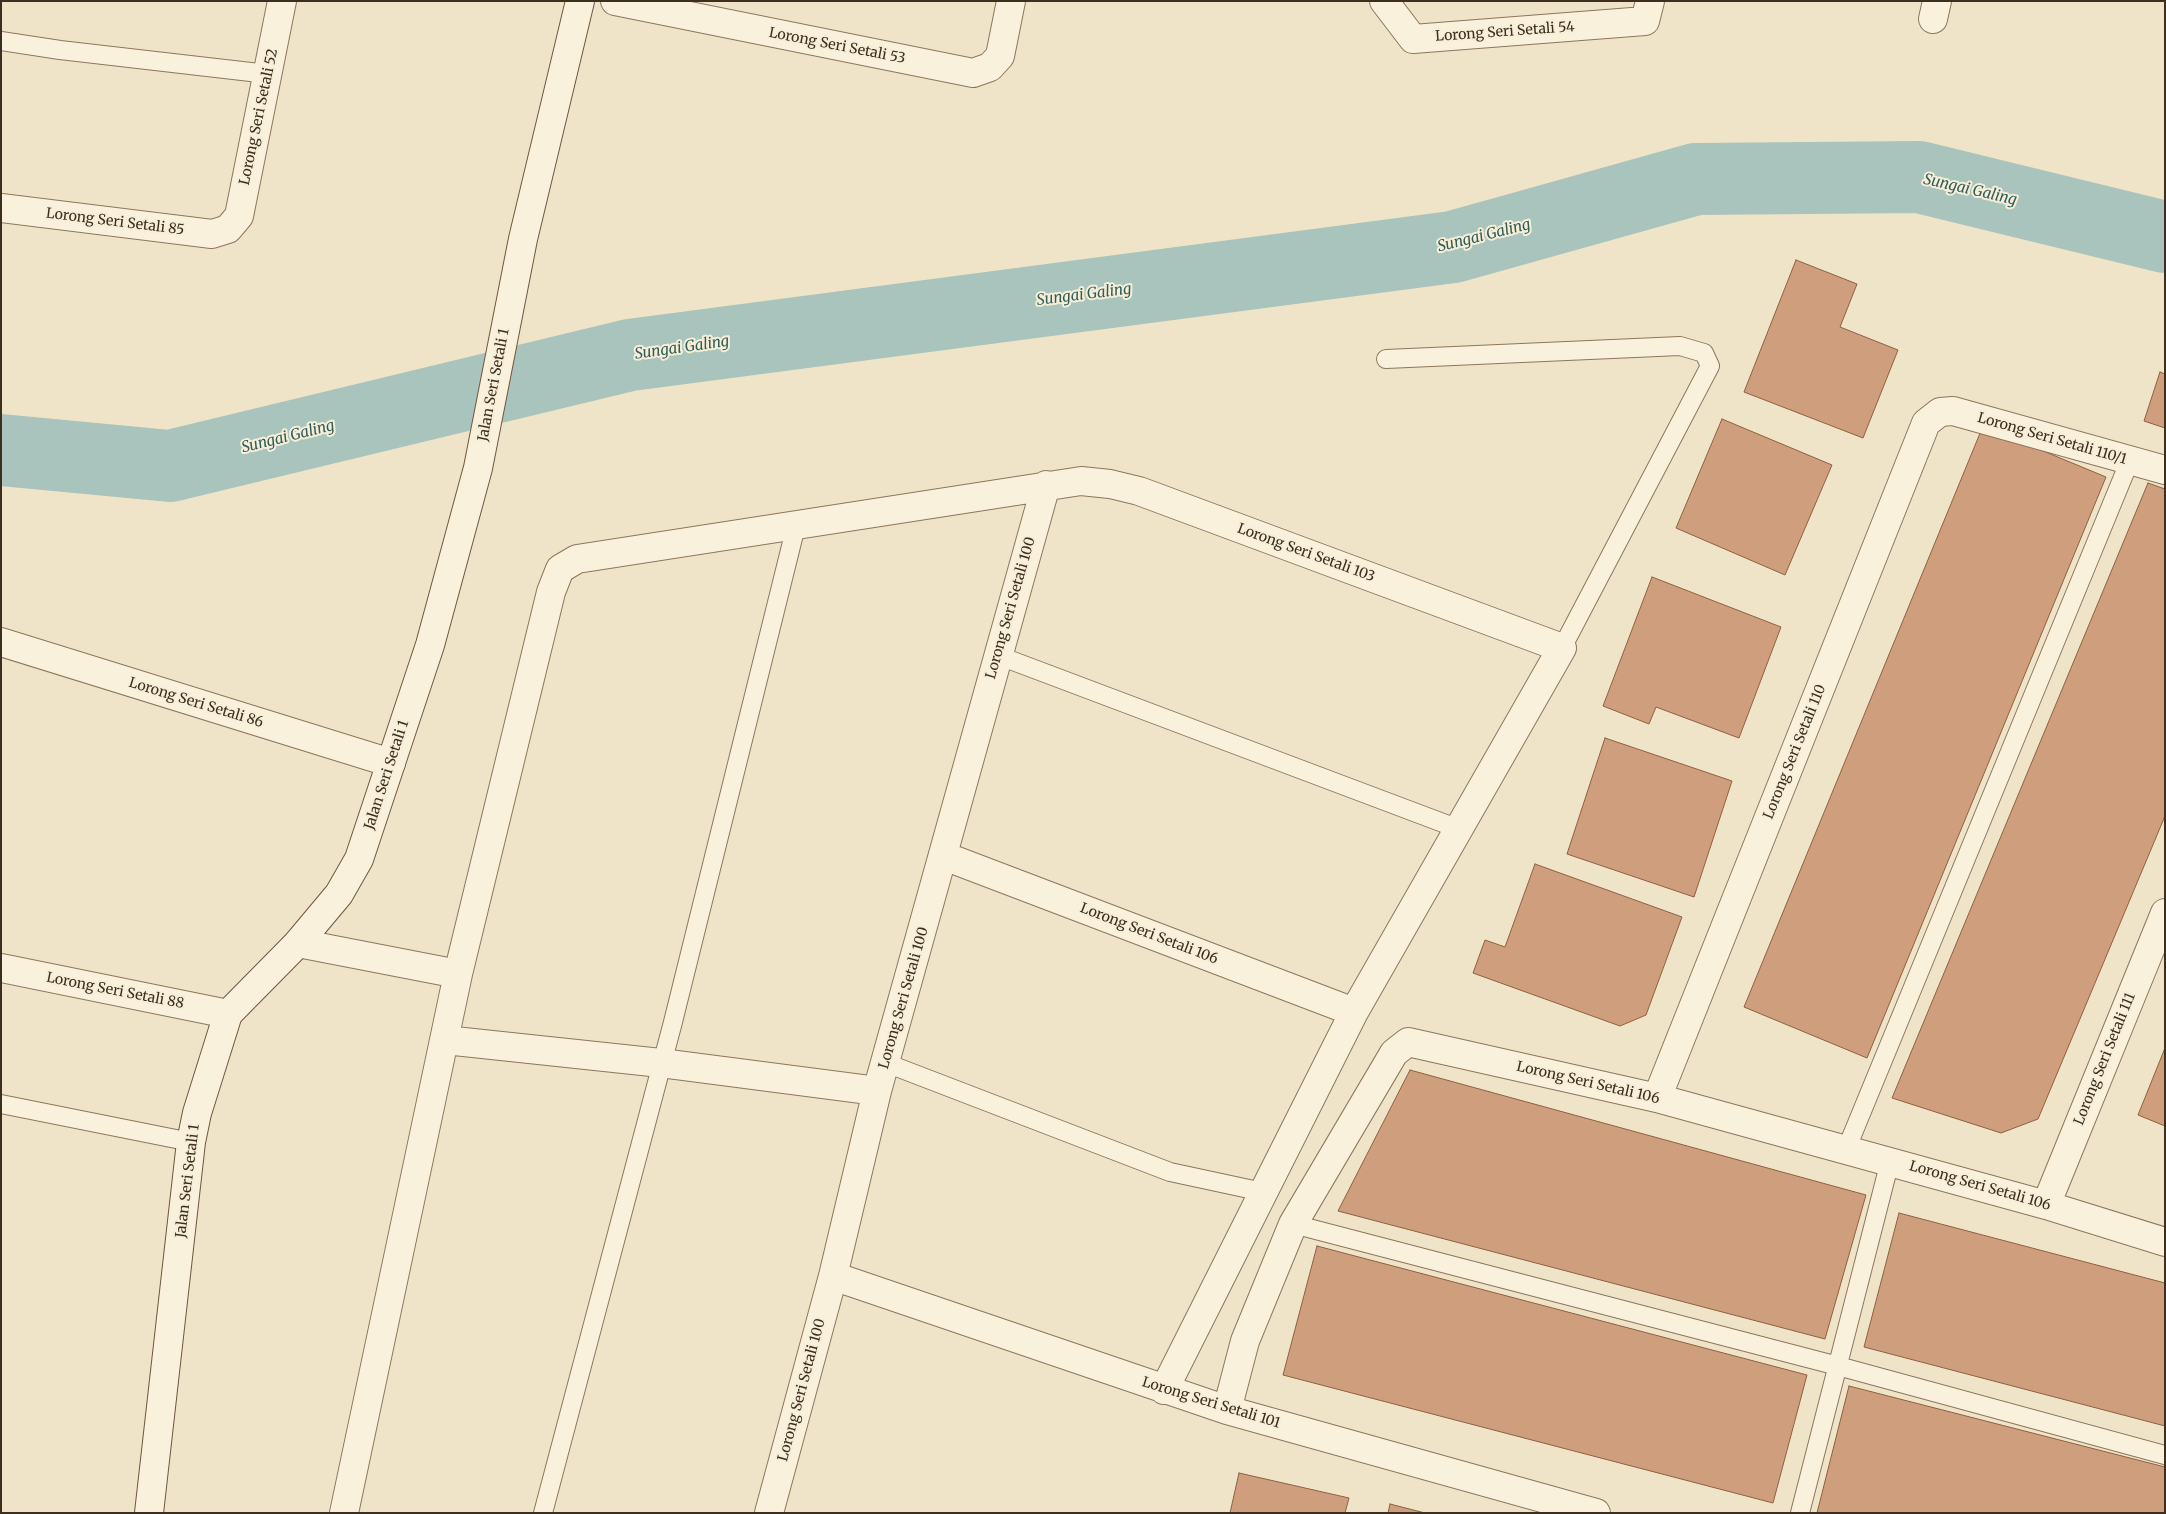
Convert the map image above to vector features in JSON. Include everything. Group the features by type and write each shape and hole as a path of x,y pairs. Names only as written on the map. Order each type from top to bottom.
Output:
{"street":[{"name":"Lorong Seri Setali 52","path":"228,229 239,216 282,1"},
{"name":"Jalan Seri Setali 1","path":"149,1513 190,1142 213,1057 228,1014 298,943 339,894 359,859 430,645 478,468 523,239 580,1"},
{"name":"Lorong Seri Setali 53","path":"615,1 973,73 990,67 1000,56 1011,1"},
{"name":"Lorong Seri Setali 54","path":"1384,1 1412,38 1647,11"},
{"name":"Lorong Seri Setali 85","path":"1,208 212,234 228,229"},
{"name":"Lorong Seri Setali 110/1","path":"1940,412 1953,411 2165,470"},
{"name":"Lorong Seri Setali 110","path":"1657,1098 1926,423 1940,412"},
{"name":"Lorong Seri Setali 103","path":"458,974 551,592 560,569 577,559 1081,481 1110,484 1139,491 1562,648"},
{"name":"Lorong Seri Setali 100","path":"769,1513 833,1276 877,1091 944,856 997,655 1046,485"},
{"name":"Lorong Seri Setali 86","path":"1,642 391,763"},
{"path":"1164,1390 1354,1012 1562,648"},
{"name":"Lorong Seri Setali 106","path":"944,856 1354,1012"},
{"name":"Lorong Seri Setali 111","path":"2046,1205 2165,912"},
{"path":"298,943 458,974 344,1513"},
{"name":"Lorong Seri Setali 88","path":"1,968 228,1014"},
{"path":"445,1040 661,1063 877,1091"},
{"name":"Lorong Seri Setali 106","path":"1227,1410 1245,1340 1293,1224 1394,1053 1408,1042 1657,1098 2046,1205 2165,1242"},
{"name":"Lorong Seri Setali 101","path":"833,1276 1227,1410 1596,1513"}],"lane":[{"path":"1,41 60,50 268,74"},
{"path":"1386,359 1680,346 1704,353 1710,366 1562,648"},
{"path":"1846,1150 2130,460"},
{"path":"543,1513 661,1063 796,526"},
{"path":"997,655 1459,829"},
{"path":"886,1063 1170,1172 1263,1192"},
{"path":"1,1104 190,1142"},
{"path":"1800,1513 1890,1161"},
{"path":"1293,1224 1838,1366 2165,1455"}],"building":[{"path":"1796,260 1857,284 1840,327 1898,350 1863,438 1744,392"},
{"path":"2160,372 2165,374 2165,428 2144,421"},
{"path":"1722,419 1832,465 1785,575 1676,528"},
{"path":"1983,426 2106,477 1867,1058 1744,1007"},
{"path":"2148,483 2165,489 2165,816 2038,1119 2001,1133 1892,1098"},
{"path":"1652,577 1781,627 1739,738 1656,707 1649,724 1603,706"},
{"path":"1605,738 1732,781 1694,897 1567,854"},
{"path":"1535,864 1682,917 1646,1015 1620,1026 1473,973 1485,940 1505,947"},
{"path":"2165,1048 2165,1126 2138,1115"},
{"path":"1410,1070 1866,1195 1825,1339 1338,1211"},
{"path":"1899,1213 2165,1283 2165,1426 1864,1347"},
{"path":"1317,1246 1807,1375 1773,1503 1283,1375"},
{"path":"1849,1386 2165,1467 2165,1513 1817,1513"},
{"path":"1239,1473 1349,1498 1345,1513 1230,1513"},
{"path":"1390,1504 1425,1513 1388,1513"}],"waterway":[{"name":"Sungai Galing","path":"1,450 170,466 630,355 1453,247 1696,179 1919,177 2165,237"},
{"path":"2138,230 2165,210"}]}
